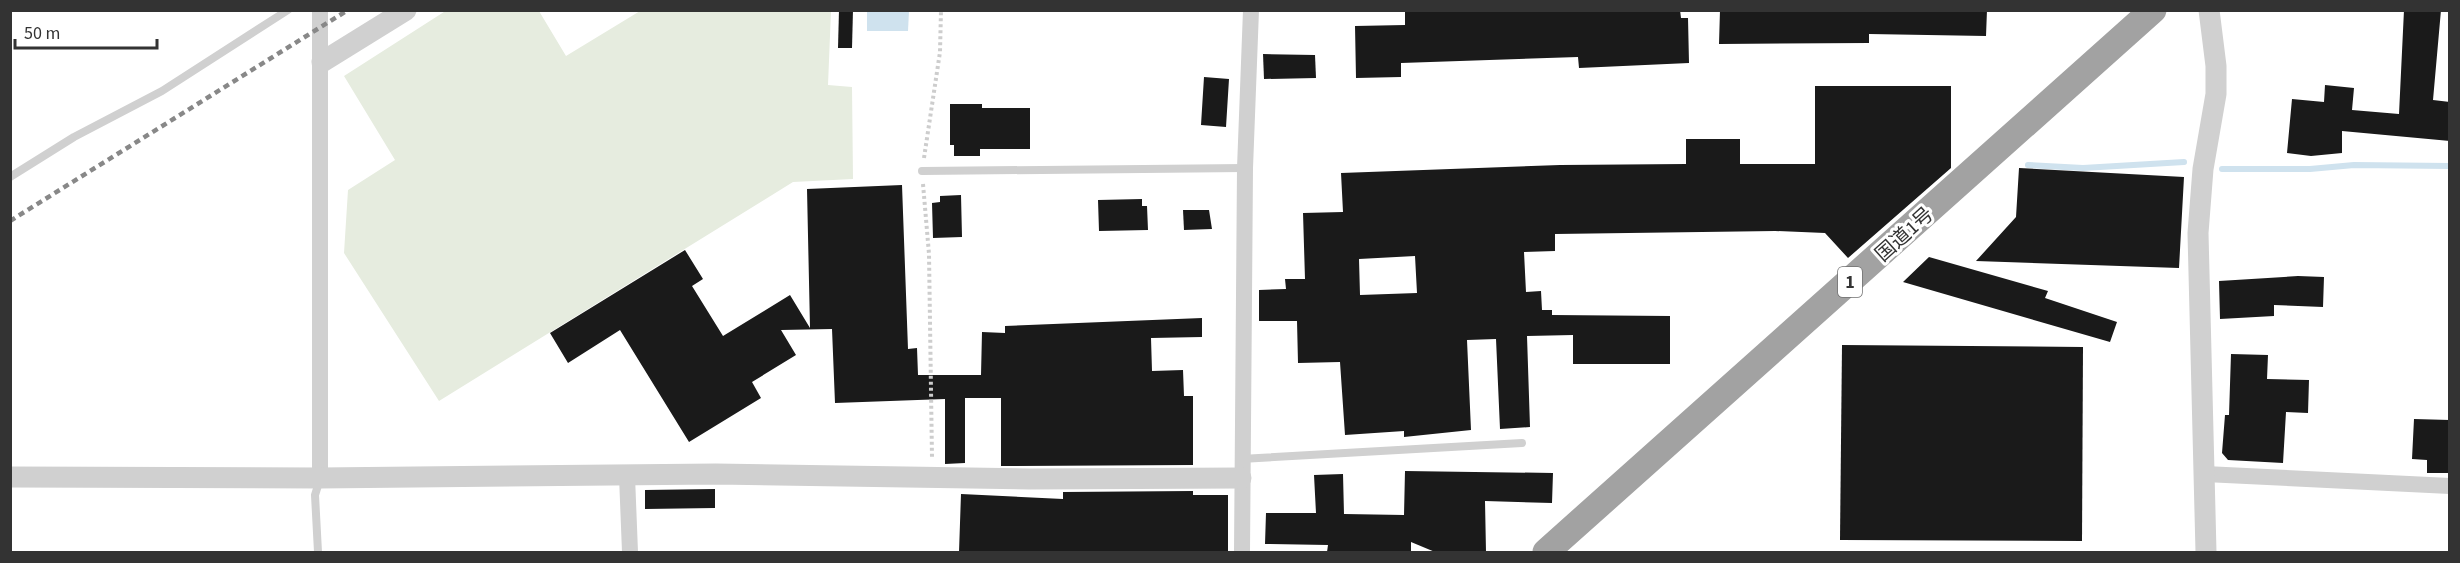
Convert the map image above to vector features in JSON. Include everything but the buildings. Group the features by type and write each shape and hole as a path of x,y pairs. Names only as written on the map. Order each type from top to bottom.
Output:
{"highway":[{"name":"国道1号","path":"1546,552 2153,10"}],"street":[{"path":"320,10 322,62 320,478"},
{"path":"322,62 405,10"},
{"path":"1242,552 1245,168 1251,10"},
{"path":"2205,552 2198,233 2204,169 2216,94 2216,66 2210,10"},
{"path":"10,477 932,477 1241,468"},
{"path":"2205,474 2450,486"},
{"path":"627,476 630,552"}],"lane":[{"path":"10,177 74,137 162,92 288,10"},
{"path":"922,171 1245,168"},
{"path":"1241,468 1522,443"},
{"path":"318,552 315,495 320,478"}],"path":[{"path":"932,477 929,254 922,171 940,52 941,10"}],"shaded area":[{"path":"447,10 539,11 566,56 640,11 831,11 828,85 852,87 853,179 793,182 439,401 344,253 348,190 395,160 344,76"}],"water":[{"path":"867,11 909,11 908,31 867,31"}],"waterway":[{"path":"2028,165 2083,168 2184,162"},
{"path":"2222,169 2310,169 2354,165 2450,166"}],"railway":[{"path":"10,221 348,10"}]}
